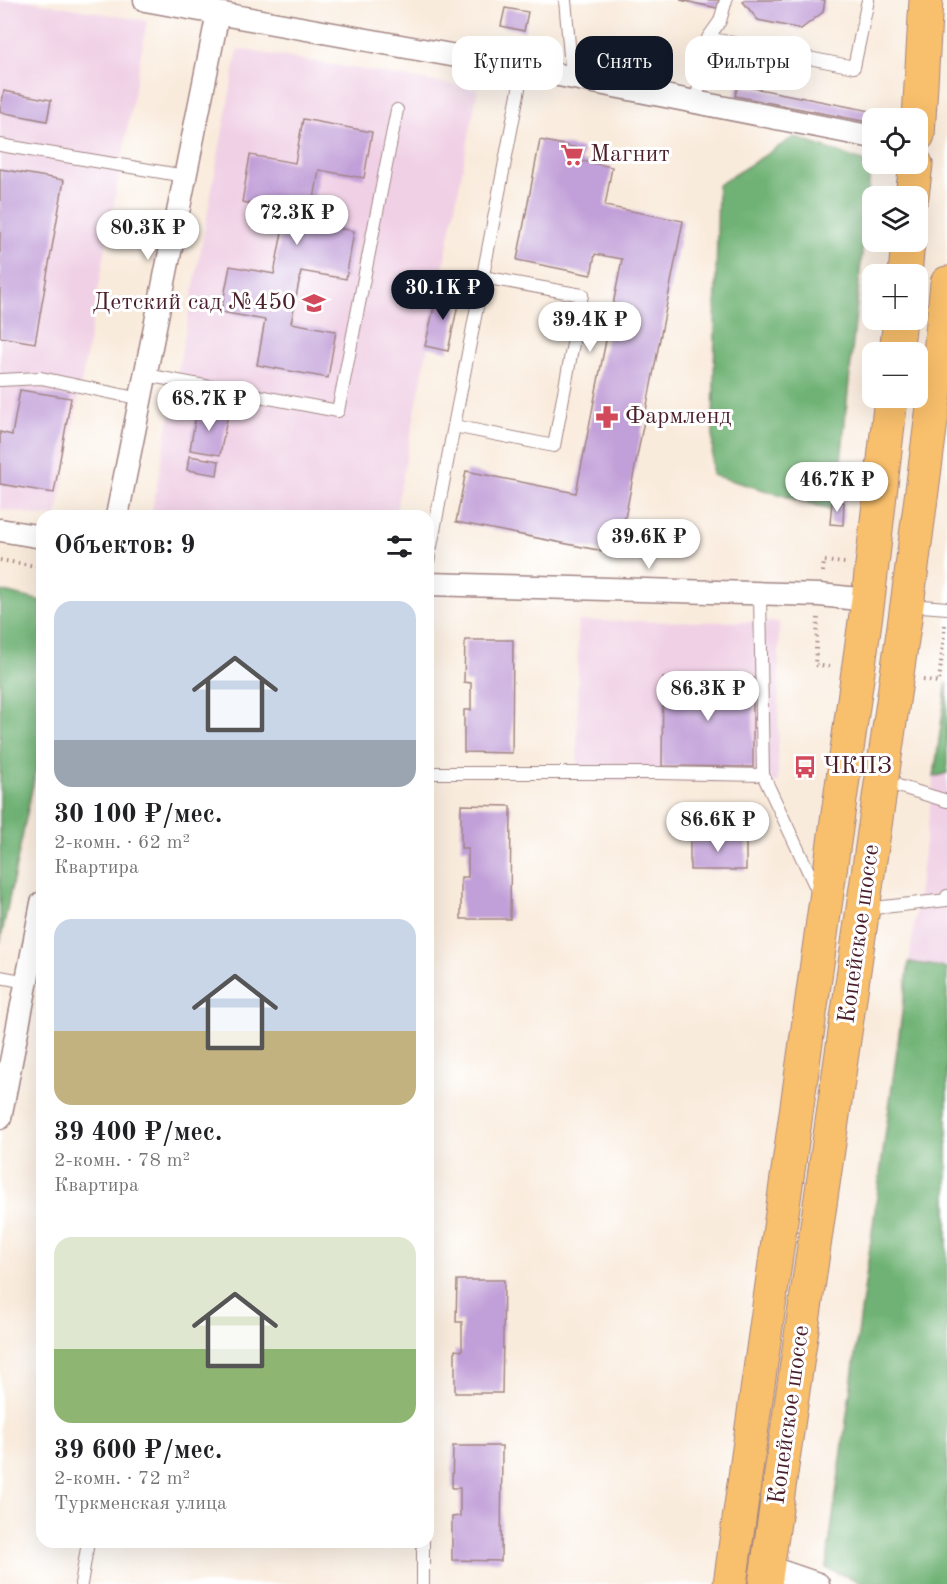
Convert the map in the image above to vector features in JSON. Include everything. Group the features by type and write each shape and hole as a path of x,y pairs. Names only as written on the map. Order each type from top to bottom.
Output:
{"main road":[{"path":"920,108 926,0"},
{"name":"Копейское шоссе","path":"767,1575 907,605 947,283"},
{"name":"Копейское шоссе","path":"730,1584 868,600 890,408"},
{"path":"868,600 907,605"}],"street":[{"path":"145,0 452,55"},
{"path":"118,510 218,13"},
{"path":"563,76 862,135"},
{"path":"0,530 36,536"},
{"path":"434,584 820,595 868,600"},
{"path":"0,1118 36,935"},
{"path":"767,1575 818,1584"}],"lane":[{"path":"565,0 572,78"},
{"path":"709,36 720,21 726,0"},
{"path":"811,58 854,67 868,0"},
{"path":"434,531 519,90"},
{"path":"696,102 698,90"},
{"path":"146,375 338,411 397,110"},
{"path":"0,146 185,176"},
{"path":"454,426 554,446 582,295 483,277"},
{"path":"0,380 41,378 141,399"},
{"path":"760,593 763,775 825,906"},
{"path":"907,605 947,608"},
{"path":"434,773 657,772 763,775"},
{"path":"881,781 947,801"},
{"path":"864,909 946,900 947,897"},
{"path":"0,977 27,982"},
{"path":"81,1584 87,1548"},
{"path":"423,1548 423,1584"}],"path":[{"path":"0,560 36,566"},
{"path":"939,682 947,608"}],"shaded area":[{"path":"0,0 25,0 147,21 58,510 36,510 36,515 0,509"},
{"name":"Детский сад №450","path":"238,49 452,85 452,90 478,90 396,510 152,510"},
{"path":"578,621 779,622 778,782 577,781"},
{"path":"947,773 947,968 909,962 934,777"}],"green space":[{"path":"794,137 862,161 862,174 870,174 869,186 862,186 862,252 836,511 712,475 718,185"},
{"path":"0,591 36,600 36,770 0,943"},
{"path":"947,682 947,773 934,777"},
{"path":"909,962 947,968 947,1584 865,1584 826,1568"}],"building":[{"path":"680,0 719,0 717,8"},
{"path":"744,0 825,0 823,12 801,29 758,20 743,2"},
{"path":"505,8 528,12 524,31 501,26"},
{"path":"737,90 764,90 862,109 862,121 735,96"},
{"path":"4,91 51,100 47,121 0,112"},
{"path":"303,119 372,132 364,178 319,170 310,223 354,231 346,279 301,271 291,323 336,331 328,378 257,365 265,320 221,312 230,266 274,274 286,211 242,202 250,155 295,163"},
{"path":"540,140 583,149 581,161 612,167 605,206 683,221 618,554 456,522 466,471 576,493 622,259 595,254 591,275 517,260"},
{"path":"0,169 64,180 35,343 0,337"},
{"path":"438,290 460,295 448,351 425,346"},
{"path":"20,390 71,398 54,493 0,484 0,432 12,435"},
{"path":"197,408 228,414 220,455 190,450"},
{"path":"189,456 219,461 217,475 187,470"},
{"path":"832,501 844,502 843,525 830,524"},
{"path":"465,640 513,640 512,753 464,752 464,710 471,710 471,683 464,682"},
{"path":"663,678 753,678 753,767 662,766"},
{"path":"461,805 511,806 510,919 461,919 461,877 468,877 468,848 461,848"},
{"path":"690,836 746,836 746,870 690,870"},
{"path":"457,1280 504,1280 502,1393 455,1393 455,1350 462,1351 462,1322 456,1322"},
{"path":"453,1446 502,1446 501,1561 452,1560 452,1517 460,1516 460,1488 452,1488"}],"place":[{"name":"Магнит","path":"572,155"},
{"name":"Детский сад №450","path":"314,303"},
{"name":"Фармленд","path":"607,417"},
{"name":"ЧКПЗ","path":"805,767"}]}
